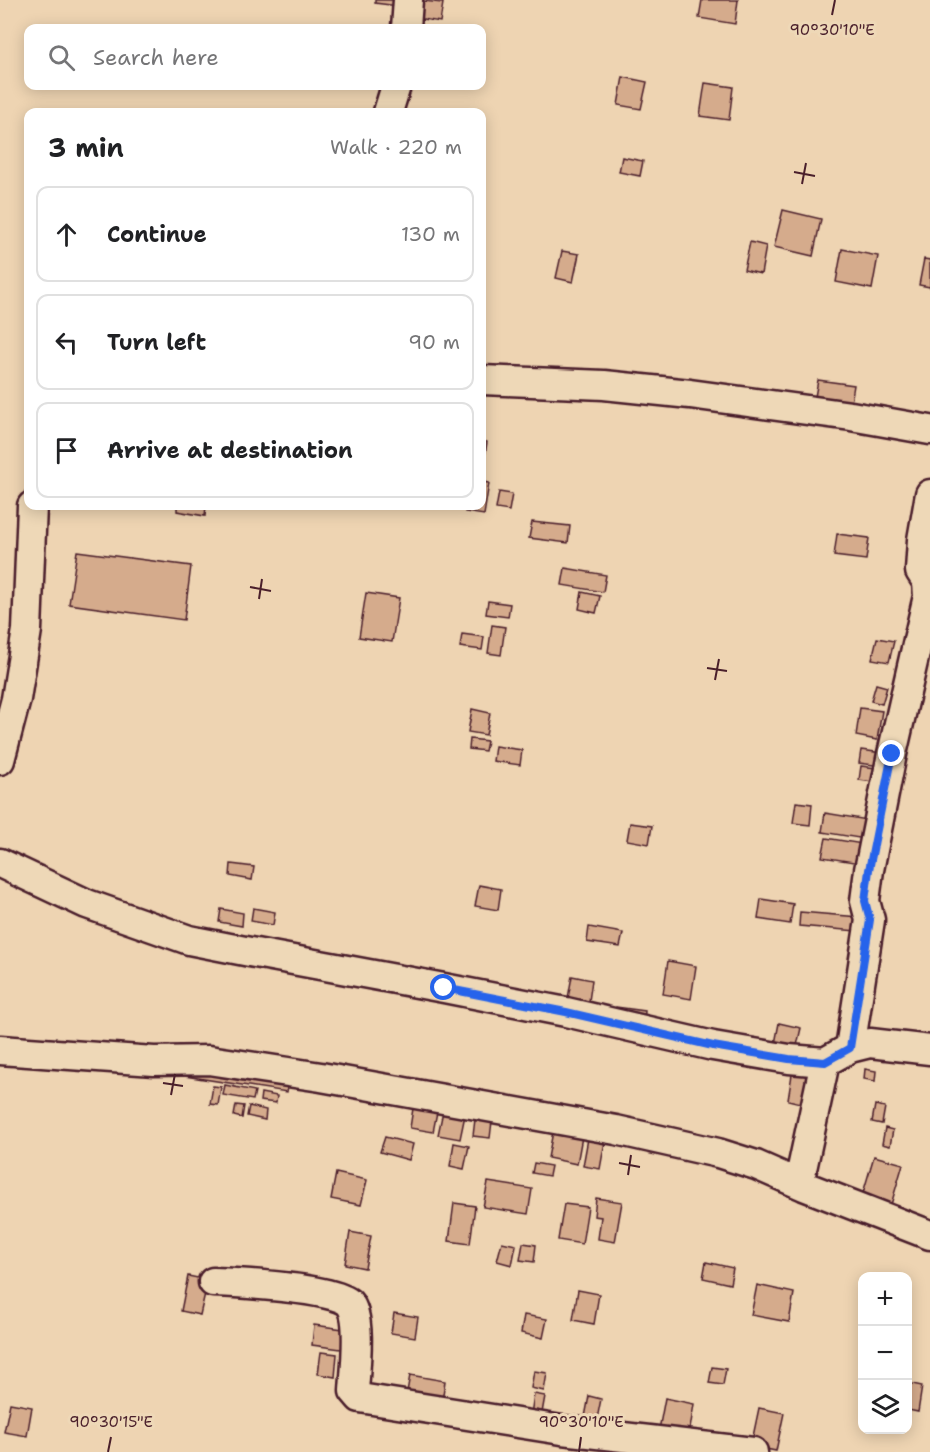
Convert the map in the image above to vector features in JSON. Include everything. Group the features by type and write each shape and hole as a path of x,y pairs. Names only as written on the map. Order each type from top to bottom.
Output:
{"street":[{"path":"406,24 408,0"},
{"path":"389,108 395,90"},
{"path":"486,380 604,385 690,394 851,416 930,430"},
{"path":"850,1048 869,930 870,920 865,901 869,870 892,754 928,596 928,583 920,571 922,540 930,494"},
{"path":"0,760 16,699 27,630 32,510"},
{"path":"0,862 87,904 189,940 566,1012 713,1046 789,1059 825,1062 850,1048 870,1043 930,1050"},
{"path":"0,1050 154,1061 209,1060 659,1139 756,1165 930,1235"},
{"path":"799,1184 825,1062"},
{"path":"213,1282 258,1284 339,1296 351,1304 356,1320 354,1391 360,1398 584,1432 753,1452"}],"building":[{"path":"375,0 399,0 398,6 375,3"},
{"path":"414,0 443,3 440,22 411,17"},
{"path":"702,0 738,0 735,24 699,18"},
{"path":"623,77 647,82 641,109 618,105"},
{"path":"705,83 733,87 729,120 700,116"},
{"path":"622,157 643,161 640,176 619,172"},
{"path":"783,210 821,219 813,256 774,247"},
{"path":"750,242 766,246 761,274 744,270"},
{"path":"842,249 878,256 872,289 836,282"},
{"path":"562,251 579,254 573,282 556,278"},
{"path":"924,259 930,260 930,287 919,285"},
{"path":"818,380 854,385 851,403 815,397"},
{"path":"486,483 489,483 486,502"},
{"path":"499,492 512,494 509,511 496,509"},
{"path":"177,510 206,510 205,516"},
{"path":"465,510 485,510 484,515 465,512"},
{"path":"532,522 570,526 568,543 529,538"},
{"path":"837,534 869,538 866,560 834,556"},
{"path":"77,551 191,566 184,620 69,604"},
{"path":"565,568 606,575 603,592 562,585"},
{"path":"582,592 600,596 596,613 579,609"},
{"path":"366,593 399,598 392,642 359,637"},
{"path":"488,601 510,604 508,617 486,614"},
{"path":"492,625 505,627 501,655 488,653"},
{"path":"462,634 484,637 482,650 460,647"},
{"path":"877,638 894,641 889,662 872,659"},
{"path":"876,684 887,687 882,704 871,701"},
{"path":"860,708 882,711 877,740 856,736"},
{"path":"472,709 490,713 486,735 468,732"},
{"path":"470,739 487,741 485,751 469,749"},
{"path":"495,746 522,750 520,765 493,761"},
{"path":"861,750 882,753 881,766 859,763"},
{"path":"861,766 883,769 881,783 859,780"},
{"path":"796,802 812,804 810,825 793,823"},
{"path":"825,813 868,820 865,839 822,832"},
{"path":"630,823 652,826 649,844 627,840"},
{"path":"826,838 869,845 866,864 822,857"},
{"path":"231,864 254,867 252,880 230,876"},
{"path":"479,885 501,889 498,910 475,906"},
{"path":"761,899 793,904 790,924 758,919"},
{"path":"253,908 275,912 273,925 251,921"},
{"path":"221,909 243,913 242,926 219,922"},
{"path":"800,912 859,917 857,931 799,926"},
{"path":"589,927 623,933 620,947 587,942"},
{"path":"668,961 696,966 691,999 663,994"},
{"path":"572,976 592,980 589,1001 568,998"},
{"path":"616,1007 645,1011 644,1023 614,1019"},
{"path":"779,1023 801,1028 795,1054 774,1049"},
{"path":"187,1062 289,1079 287,1092 185,1076"},
{"path":"793,1068 811,1071 805,1104 788,1100"},
{"path":"865,1069 876,1071 875,1081 864,1079"},
{"path":"225,1085 255,1091 253,1100 223,1095"},
{"path":"213,1086 221,1087 218,1105 210,1104"},
{"path":"261,1093 277,1096 276,1103 260,1101"},
{"path":"414,1102 438,1107 433,1132 410,1128"},
{"path":"236,1105 244,1106 242,1118 234,1116"},
{"path":"875,1105 885,1107 882,1124 872,1122"},
{"path":"249,1106 266,1110 265,1120 247,1116"},
{"path":"443,1111 465,1115 460,1139 438,1135"},
{"path":"476,1111 493,1113 490,1138 473,1136"},
{"path":"554,1126 583,1131 577,1164 548,1158"},
{"path":"885,1128 893,1130 890,1146 882,1144"},
{"path":"589,1133 606,1136 600,1169 583,1166"},
{"path":"385,1137 413,1144 409,1160 380,1152"},
{"path":"454,1143 469,1146 464,1169 450,1166"},
{"path":"874,1156 903,1164 890,1208 861,1200"},
{"path":"534,1163 551,1166 549,1176 532,1173"},
{"path":"336,1173 367,1180 361,1205 331,1199"},
{"path":"488,1182 532,1189 528,1214 483,1207"},
{"path":"596,1198 622,1202 615,1242 598,1239 601,1217 594,1216"},
{"path":"454,1203 475,1206 470,1244 449,1241"},
{"path":"564,1204 588,1207 582,1244 558,1240"},
{"path":"350,1232 371,1236 365,1268 345,1264"},
{"path":"502,1242 516,1245 512,1265 497,1261"},
{"path":"523,1243 536,1245 534,1262 520,1260"},
{"path":"706,1262 733,1268 730,1284 703,1278"},
{"path":"188,1276 208,1280 200,1315 181,1311"},
{"path":"757,1285 794,1293 789,1322 751,1315"},
{"path":"578,1290 599,1294 594,1324 573,1320"},
{"path":"394,1313 418,1317 415,1337 391,1333"},
{"path":"524,1315 547,1319 543,1338 521,1333"},
{"path":"314,1325 350,1330 348,1350 312,1345"},
{"path":"321,1352 337,1354 335,1377 318,1374"},
{"path":"712,1367 726,1369 723,1385 709,1383"},
{"path":"534,1371 547,1373 544,1391 531,1388"},
{"path":"410,1375 445,1381 441,1408 405,1403"},
{"path":"912,1384 922,1386 918,1412 912,1411"},
{"path":"534,1394 545,1396 540,1424 530,1422"},
{"path":"589,1396 601,1399 597,1419 585,1417"},
{"path":"665,1398 694,1404 688,1441 658,1435"},
{"path":"10,1403 32,1407 27,1436 4,1432"},
{"path":"759,1408 784,1413 776,1451 751,1446"}],"route":[{"path":"444,988 566,1012 713,1046 789,1059 825,1062 850,1048 868,940 870,920 865,901 869,870 892,754"}]}
